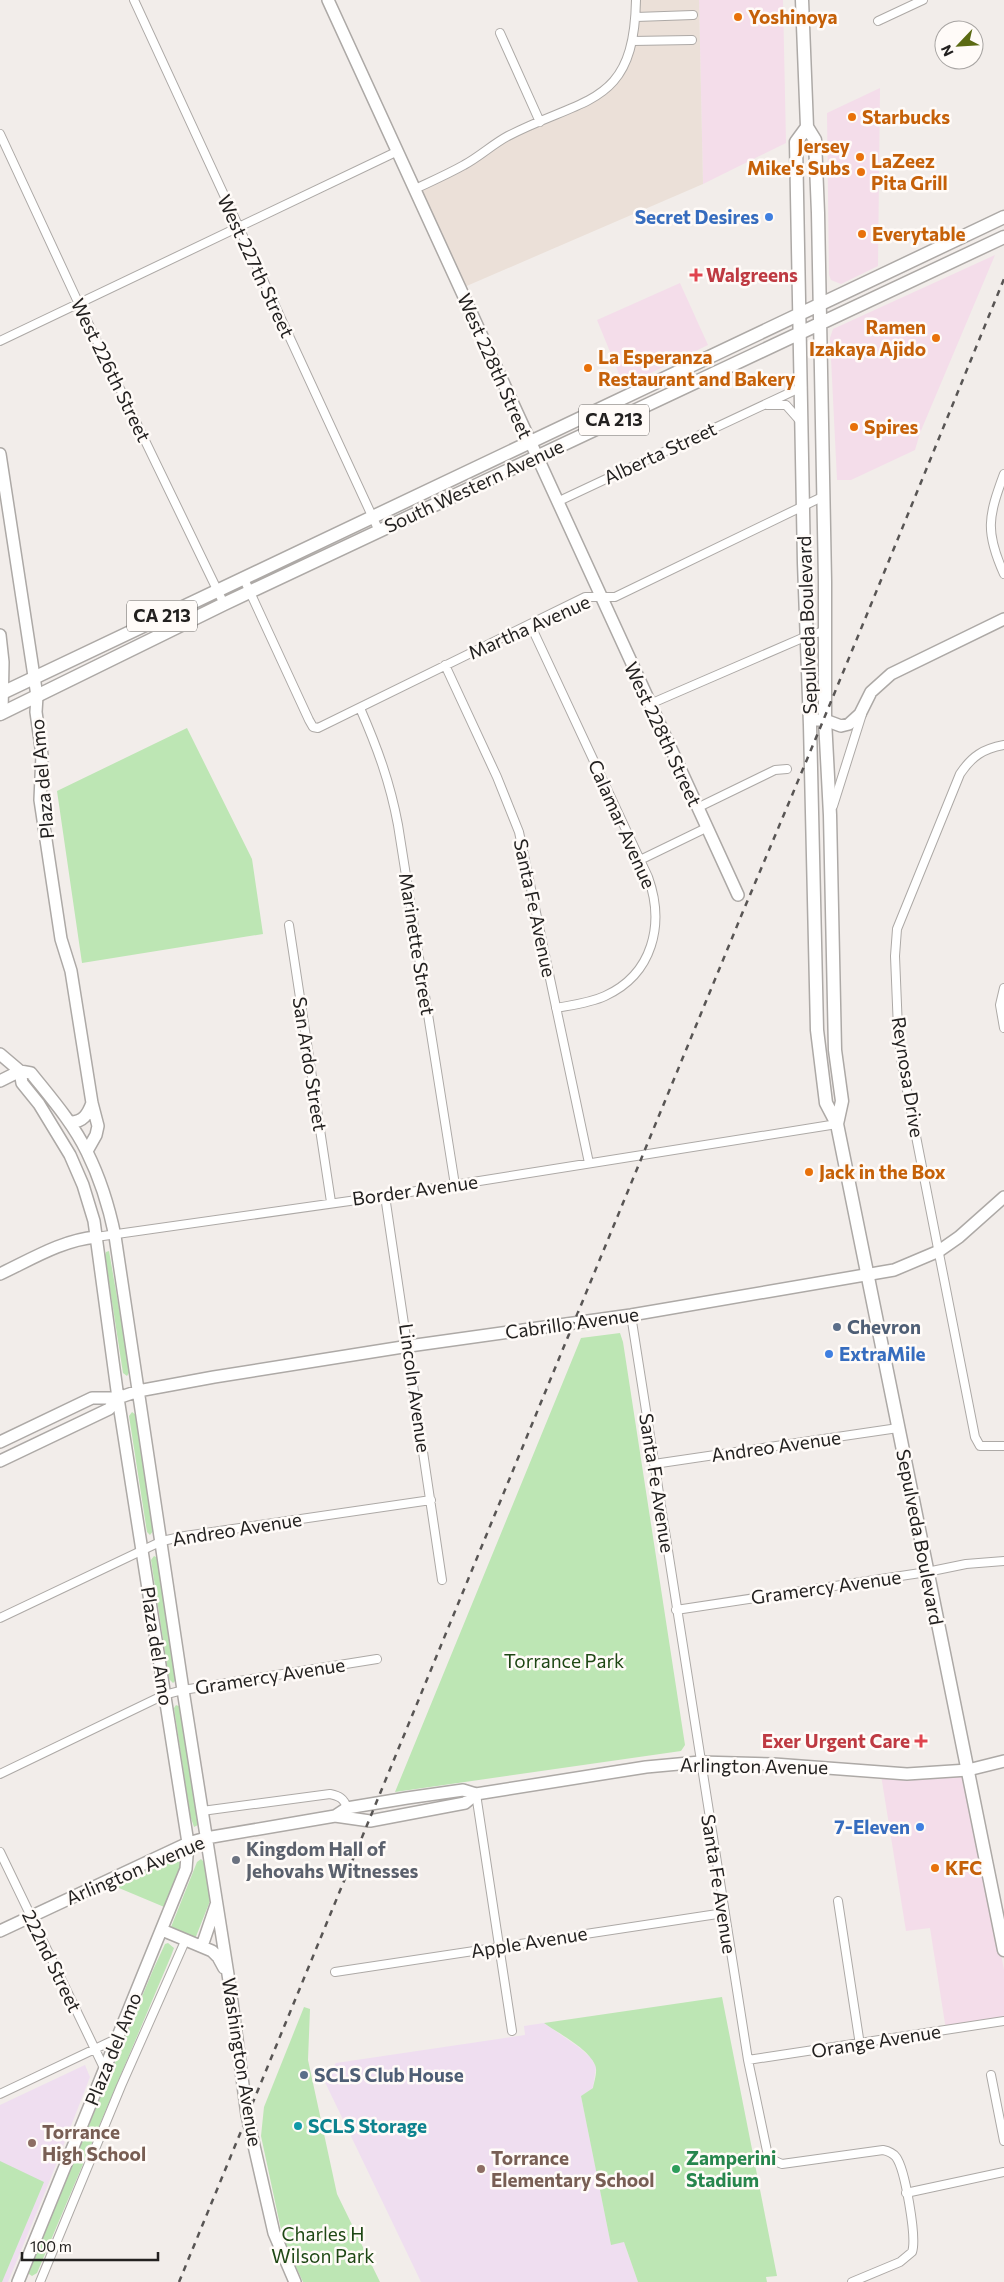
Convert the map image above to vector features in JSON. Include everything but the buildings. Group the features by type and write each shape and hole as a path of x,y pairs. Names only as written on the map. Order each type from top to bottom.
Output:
{"main road":[{"name":"Sepulveda Boulevard","path":"802,0 807,127 815,140 820,304 825,720 830,815 835,1050 842,1101 837,1124"},
{"name":"Sepulveda Boulevard","path":"807,127 796,142 803,506 817,1030 820,1072 826,1103 837,1124 1004,1950"},
{"name":"South Western Avenue","path":"1,693 1004,217"},
{"name":"South Western Avenue","path":"1,713 224,604 1004,237"},
{"path":"586,433 598,418 624,406 627,402 624,396"},
{"path":"815,962 833,962"}],"street":[{"name":"West 227th Street","path":"134,0 379,531"},
{"name":"West 228th Street","path":"328,0 600,597 738,894"},
{"path":"415,188 465,164 508,136 590,101 605,91 624,66 632,41 636,17 636,0"},
{"path":"878,21 922,0"},
{"path":"636,17 693,15"},
{"path":"500,33 540,122"},
{"path":"632,41 692,40"},
{"name":"West 226th Street","path":"0,134 78,302 224,604"},
{"path":"0,341 78,302 398,151"},
{"name":"Alberta Street","path":"557,502 802,387"},
{"name":"Alberta Street","path":"763,405 786,405 802,422"},
{"name":"Plaza del Amo","path":"0,454 36,696 36,712 42,755 40,800 62,939 71,971 92,1103 98,1126 96,1135 87,1151"},
{"path":"1004,474 993,504 990,533 994,552 1004,574"},
{"name":"Martha Avenue","path":"250,592 309,720 313,727 318,728 585,597 615,597 822,497"},
{"path":"243,577 250,592"},
{"path":"810,720 825,720 841,726 849,724 860,714 871,692 890,674 1004,619"},
{"name":"Calamar Avenue","path":"530,624 640,860 653,890 656,907 655,932 650,953 641,967 617,990 596,999 556,1008"},
{"path":"650,704 807,636 824,631"},
{"name":"Plaza del Amo","path":"0,635 3,662 1,713"},
{"name":"Santa Fe Avenue","path":"445,665 500,785 519,832 589,1163"},
{"path":"830,815 865,705"},
{"name":"Marinette Street","path":"360,708 381,757 391,790 455,1185"},
{"name":"Reynosa Drive","path":"1004,745 978,753 969,761 960,774 902,916 895,941 898,1029 902,1065 974,1437 980,1446 1004,1446"},
{"path":"697,808 775,770 787,769"},
{"path":"640,860 706,828"},
{"name":"San Ardo Street","path":"289,925 331,1202"},
{"path":"1004,988 1000,1005 1004,1028"},
{"path":"0,1054 20,1071 0,1081"},
{"name":"Plaza del Amo","path":"18,2282 186,1869 188,1843 89,1200 70,1155 39,1104 22,1084 20,1071 31,1073 69,1122 87,1151 110,1212 162,1541 206,1838"},
{"path":"69,1122 76,1122 88,1114 92,1103"},
{"name":"Border Avenue","path":"0,1274 58,1247 81,1239 115,1236 331,1202 385,1196 837,1124"},
{"name":"Lincoln Avenue","path":"385,1196 409,1346 442,1580"},
{"name":"Cabrillo Avenue","path":"0,1442 92,1398 118,1398 138,1390 409,1346 632,1315 867,1276 915,1263 939,1251 959,1237 1004,1197"},
{"name":"Santa Fe Avenue","path":"632,1315 724,1913 748,2060 764,2142 767,2151 775,2162 793,2163 883,2150 891,2152 900,2165 915,2238 912,2252 900,2262 852,2282"},
{"name":"Cabrillo Avenue","path":"0,1461 109,1409 118,1398"},
{"name":"Andreo Avenue","path":"654,1464 898,1428"},
{"name":"Andreo Avenue","path":"0,1618 162,1541 431,1500"},
{"name":"Gramercy Avenue","path":"676,1610 927,1572 966,1564 1004,1561"},
{"name":"Gramercy Avenue","path":"0,1774 164,1695 183,1690 377,1659"},
{"name":"Arlington Avenue","path":"335,1816 347,1808 463,1790 476,1794 646,1767 700,1762 791,1765 907,1774 968,1770 1004,1761"},
{"name":"Arlington Avenue","path":"202,1811 330,1794 338,1796 345,1801 347,1808"},
{"path":"476,1794 512,2031"},
{"name":"Arlington Avenue","path":"0,1931 188,1843 206,1838 335,1816 370,1821 465,1803 476,1794"},
{"name":"Washington Avenue","path":"206,1838 248,2115 276,2240 295,2282"},
{"name":"222nd Street","path":"0,1852 105,2070"},
{"path":"838,1901 860,2045"},
{"path":"202,1946 217,1903"},
{"name":"Apple Avenue","path":"335,1972 724,1913"},
{"path":"162,1930 202,1946 218,1957 230,1987"},
{"path":"40,2282 121,2086 186,1939"},
{"name":"Orange Avenue","path":"748,2060 860,2045 1004,2021"},
{"path":"0,2094 118,2038"},
{"path":"991,2075 1004,2141"},
{"path":"906,2192 1004,2172"}],"shaded area":[{"path":"637,0 699,0 703,184 462,288 417,189 509,137 591,101 625,66"},
{"path":"699,0 783,0 786,143 703,184"},
{"path":"880,88 878,266 841,284 831,280 829,275 827,113"},
{"path":"995,255 920,433 915,450 851,480 837,480 830,338 833,329"},
{"path":"680,283 708,345 624,386 597,320"},
{"path":"966,1772 1004,1970 1004,2020 946,2030 930,1928 906,1931 881,1775"},
{"name":"Torrance Elementary School","path":"544,2023 580,2048 591,2058 596,2067 593,2088 581,2096 611,2244 624,2242 638,2282 421,2282 323,2078 336,2063 525,2035 524,2026"},
{"name":"Torrance High School","path":"85,2065 90,2077 50,2180 8,2282 0,2282 0,2105"}],"green space":[{"path":"187,728 252,859 263,934 82,963 57,791"},
{"path":"109,1251 130,1371 127,1376 123,1373 105,1256 106,1252"},
{"name":"Torrance Park","path":"620,1333 623,1342 685,1745 681,1751 395,1792 581,1338"},
{"path":"132,1412 136,1415 154,1530 150,1535 147,1532 129,1416"},
{"path":"154,1556 158,1558 176,1680 173,1683 169,1679 151,1560"},
{"path":"176,1705 181,1707 198,1825 194,1827 190,1815 174,1708"},
{"path":"187,1845 169,1909 107,1883"},
{"path":"201,1859 204,1862 210,1901 195,1939 171,1927 197,1862"},
{"path":"168,1943 174,1948 171,1956 37,2273 32,2276 29,2274 29,2270 153,1970 165,1944"},
{"name":"Zamperini Stadium","path":"722,1997 777,2276 766,2277 767,2282 638,2282 624,2242 611,2245 581,2096 593,2088 596,2067 592,2059 580,2047 544,2023"},
{"name":"Charles H Wilson Park","path":"304,2007 310,2009 308,2060 337,2194 380,2282 303,2282 283,2239 261,2136 264,2107"},
{"path":"0,2161 44,2182 2,2282 0,2282"}],"railway":[{"path":"179,2282 1004,279"}],"place":[{"name":"Yoshinoya","path":"738,17"},
{"name":"Starbucks","path":"852,117"},
{"name":"Jersey Mike's Subs","path":"860,157"},
{"name":"LaZeez Pita Grill","path":"861,172"},
{"name":"Secret Desires","path":"769,217"},
{"name":"Everytable","path":"862,234"},
{"name":"Walgreens","path":"696,275"},
{"name":"Ramen Izakaya Ajido","path":"936,338"},
{"name":"La Esperanza Restaurant and Bakery","path":"588,368"},
{"name":"Spires","path":"854,427"},
{"name":"Jack in the Box","path":"809,1172"},
{"name":"Chevron","path":"837,1327"},
{"name":"ExtraMile","path":"829,1354"},
{"name":"Exer Urgent Care","path":"921,1741"},
{"name":"7-Eleven","path":"920,1827"},
{"name":"Kingdom Hall of Jehovahs Witnesses","path":"236,1860"},
{"name":"KFC","path":"935,1868"},
{"name":"SCLS Club House","path":"304,2075"},
{"name":"SCLS Storage","path":"298,2126"},
{"name":"Torrance High School","path":"32,2143"},
{"name":"Torrance Elementary School","path":"481,2169"},
{"name":"Zamperini Stadium","path":"676,2169"}]}
